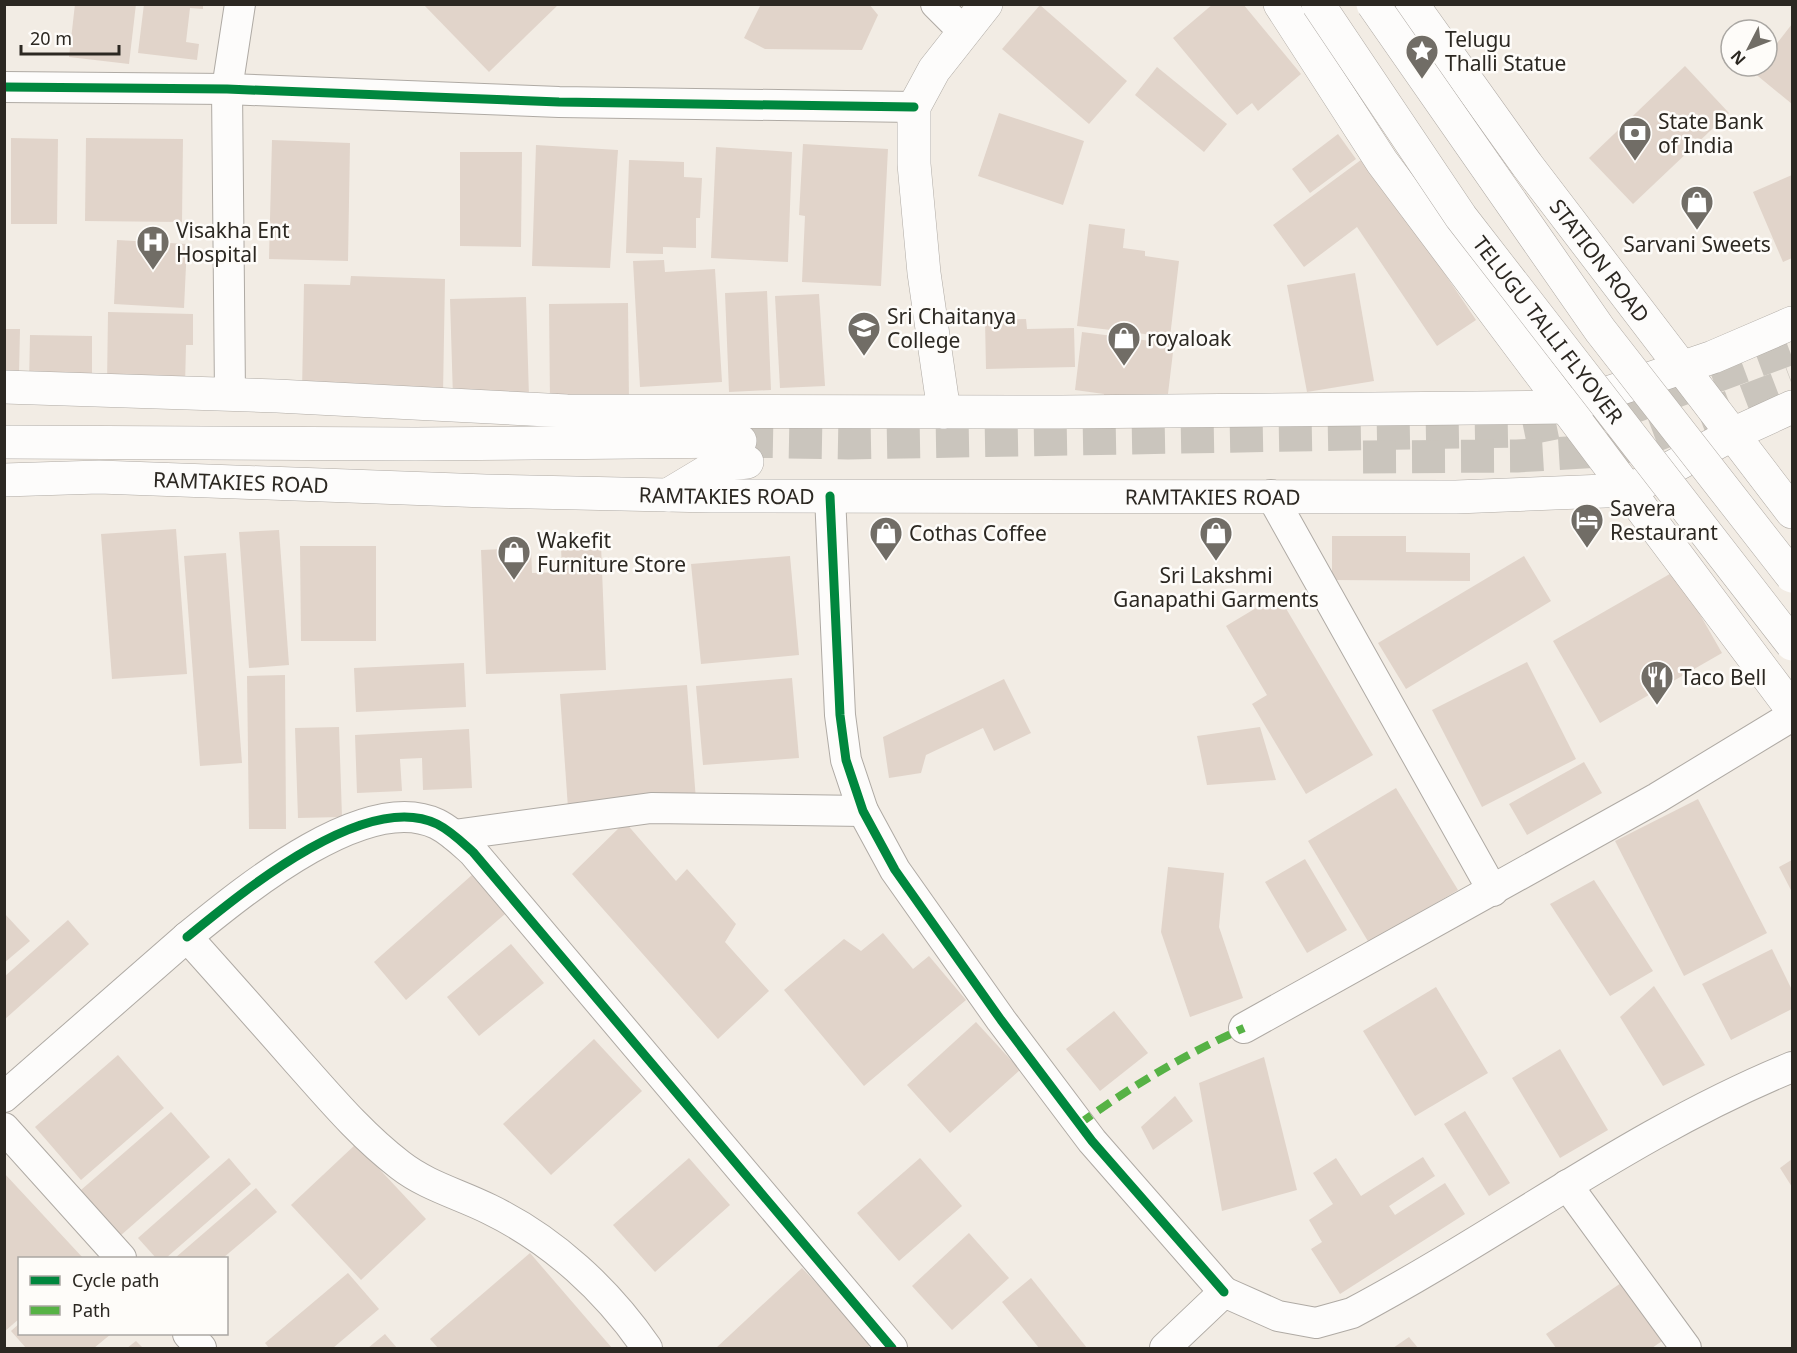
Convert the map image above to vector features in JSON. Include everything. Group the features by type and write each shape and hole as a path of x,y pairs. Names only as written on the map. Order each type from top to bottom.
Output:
{"main road":[{"path":"944,412 924,273 914,164 914,107 934,70 986,4"},
{"path":"1280,4 1382,162 1792,709"},
{"name":"TELUGU TALLI FLYOVER","path":"1318,4 1461,217 1792,644"},
{"name":"TELUGU TALLI FLYOVER","path":"1373,4 1600,330 1792,576"},
{"name":"STATION ROAD","path":"1412,4 1527,165 1792,512"},
{"path":"4,442 416,444 944,412 1566,407 1680,368 1792,323"},
{"path":"4,387 230,394 524,410 681,427 743,452 668,495"},
{"path":"1630,490 1733,434 1792,407"},
{"name":"RAMTAKIES ROAD","path":"4,480 99,477 668,495 830,496 1456,497 1630,490"}],"street":[{"path":"230,394 227,88 240,4"},
{"path":"936,4 964,32"},
{"path":"4,87 227,88 559,102 914,107"},
{"path":"1271,495 1492,891"},
{"path":"830,496 840,715 846,760 863,812 895,870 1001,1020 1092,1141 1224,1292 1278,1316 1316,1323 1352,1313 1690,1113 1792,1067"},
{"path":"1244,1028 1657,798 1792,716"},
{"path":"454,835 651,808 863,812"},
{"path":"4,1097 186,937 265,874 340,832 382,820 411,818 436,823 473,852 534,922 892,1348"},
{"path":"186,937 361,1132 402,1167 434,1187 488,1208 530,1232 561,1255 603,1294 647,1348"},
{"path":"4,1128 120,1257"},
{"path":"1567,1185 1686,1348"},
{"path":"1165,1348 1224,1292"},
{"path":"189,1335 201,1348"}],"building":[{"path":"75,4 136,4 129,64 69,57"},
{"path":"144,4 203,4 203,9 190,8 186,42 199,44 197,60 138,53"},
{"path":"423,4 559,4 489,72"},
{"path":"761,4 869,4 878,15 862,50 765,49 744,38"},
{"path":"1213,4 1243,4 1301,74 1258,111 1252,103 1237,115 1173,38"},
{"path":"1040,5 1127,81 1089,124 1002,49"},
{"path":"1792,24 1792,104 1760,78 1779,78 1779,41"},
{"path":"1685,66 1729,113 1633,204 1589,158"},
{"path":"1157,67 1227,124 1204,152 1135,95"},
{"path":"999,113 1084,141 1063,205 978,176"},
{"path":"1338,134 1356,159 1310,193 1292,169"},
{"path":"11,138 58,139 57,224 11,224"},
{"path":"86,138 183,139 182,222 85,221"},
{"path":"272,140 350,143 348,261 269,259"},
{"path":"803,144 888,149 881,286 802,282 805,216 799,215"},
{"path":"536,145 618,150 610,268 532,266"},
{"path":"716,147 792,152 788,262 711,258"},
{"path":"460,152 522,152 521,247 460,246"},
{"path":"1365,157 1402,217 1405,215 1476,320 1437,346 1357,227 1304,267 1273,225"},
{"path":"629,160 684,162 684,177 702,178 700,218 696,218 696,248 663,247 663,254 626,253"},
{"path":"1792,175 1792,258 1783,262 1753,192"},
{"path":"1089,224 1125,229 1123,248 1145,251 1145,256 1179,261 1170,337 1077,326"},
{"path":"117,240 187,244 184,308 114,304"},
{"path":"664,260 665,272 715,269 722,382 640,387 633,261"},
{"path":"1355,273 1374,381 1307,392 1287,285"},
{"path":"351,276 445,279 443,394 302,392 304,284 350,285"},
{"path":"767,291 771,390 729,392 725,293"},
{"path":"819,294 825,386 780,388 775,296"},
{"path":"526,297 529,397 453,398 450,299"},
{"path":"628,303 629,403 550,403 549,304"},
{"path":"108,312 193,314 193,345 186,345 185,386 107,385"},
{"path":"1026,319 1027,329 1074,328 1075,367 986,369 985,320"},
{"path":"4,329 20,329 19,373 4,373"},
{"name":"royaloak","path":"1082,332 1174,344 1167,402 1103,404 1104,394 1075,390"},
{"path":"30,335 92,336 92,383 29,383"},
{"path":"176,529 187,674 112,679 101,534"},
{"path":"279,530 289,665 249,668 239,532"},
{"path":"1332,536 1406,536 1406,552 1470,553 1470,581 1332,580"},
{"path":"601,545 606,670 486,674 481,550 531,548 532,573 562,572 561,547"},
{"path":"300,546 376,546 376,641 301,641"},
{"path":"226,553 242,763 200,766 184,556"},
{"path":"790,556 799,655 701,664 691,564"},
{"path":"1524,556 1551,601 1406,689 1378,643"},
{"path":"1675,571 1722,653 1600,723 1553,641"},
{"path":"1278,595 1373,755 1306,794 1252,704 1267,695 1226,626"},
{"path":"1527,662 1576,759 1482,807 1432,710"},
{"path":"464,663 466,707 356,712 354,668"},
{"path":"285,675 286,829 249,829 247,676"},
{"path":"792,678 799,758 703,765 696,686"},
{"path":"1004,679 1031,733 994,751 983,728 926,755 921,773 889,778 883,737"},
{"path":"687,685 696,800 568,808 560,694"},
{"path":"339,727 342,817 298,818 295,728"},
{"path":"1260,727 1276,780 1207,785 1197,736"},
{"path":"469,729 472,788 423,790 422,758 400,759 402,791 357,793 355,735"},
{"path":"1584,762 1602,793 1527,835 1509,804"},
{"path":"1396,788 1458,890 1369,943 1308,841"},
{"path":"1698,799 1767,933 1684,976 1615,841"},
{"path":"625,822 676,881 687,869 736,924 725,942 769,991 718,1039 572,874"},
{"path":"1305,859 1347,930 1307,953 1265,882"},
{"path":"1792,860 1792,892 1779,867"},
{"path":"1168,867 1224,873 1219,927 1243,998 1190,1017 1161,932"},
{"path":"472,875 505,914 406,1000 374,962"},
{"path":"1594,880 1653,971 1610,996 1550,904"},
{"path":"4,913 30,941 4,963"},
{"path":"68,920 89,944 4,1020 4,977"},
{"path":"883,933 913,969 929,956 966,1000 864,1086 784,990 844,939 861,951"},
{"path":"511,944 544,983 479,1036 447,997"},
{"path":"1772,949 1792,990 1792,1009 1731,1040 1702,984"},
{"path":"1654,986 1705,1065 1663,1086 1620,1017"},
{"path":"1436,987 1488,1073 1415,1116 1363,1031"},
{"path":"1114,1011 1148,1053 1100,1091 1066,1049"},
{"path":"976,1022 1020,1070 950,1133 907,1085"},
{"path":"594,1039 642,1091 551,1175 503,1124"},
{"path":"1560,1049 1608,1130 1560,1158 1512,1078"},
{"path":"118,1055 164,1108 81,1180 35,1127"},
{"path":"1264,1057 1297,1190 1222,1211 1199,1083"},
{"path":"1175,1096 1193,1121 1153,1150 1141,1127"},
{"path":"1465,1111 1510,1183 1489,1196 1444,1124"},
{"path":"171,1112 210,1157 120,1236 81,1190"},
{"path":"356,1144 426,1219 361,1280 291,1205"},
{"path":"1423,1157 1435,1176 1389,1206 1395,1215 1445,1183 1465,1214 1340,1294 1311,1249 1322,1242 1309,1220 1333,1204 1313,1173 1336,1158 1361,1196"},
{"path":"229,1158 251,1184 167,1257 155,1257 138,1238"},
{"path":"689,1158 730,1205 655,1272 613,1225"},
{"path":"920,1158 962,1206 899,1261 857,1213"},
{"path":"1792,1159 1792,1187 1780,1168"},
{"path":"4,1173 82,1257 18,1257 18,1320 4,1332"},
{"path":"256,1188 277,1212 224,1257 176,1257"},
{"path":"969,1233 1009,1278 952,1330 912,1286"},
{"path":"530,1253 612,1348 438,1348 430,1339"},
{"path":"802,1268 873,1343 867,1348 716,1348"},
{"path":"348,1273 379,1309 333,1348 269,1348 265,1343"},
{"path":"1031,1278 1087,1348 1039,1348 1002,1302"},
{"path":"1624,1281 1665,1339 1652,1348 1556,1348 1546,1334"},
{"path":"18,1325 18,1335 110,1335 94,1348 26,1348 11,1331"},
{"path":"385,1334 397,1348 368,1348"},
{"path":"1409,1337 1418,1348 1393,1348"},
{"path":"136,1341 143,1348 127,1348"}],"tunnel":[{"path":"740,441 848,443 1516,431 1633,407 1792,348"},
{"path":"1363,457 1517,456 1617,450 1792,383"}],"marked path":[{"path":"1079,1124 1159,1072 1244,1028"}],"cycle path":[{"path":"4,87 227,89 559,102 914,107"},
{"path":"830,496 840,715 846,760 863,811 895,870 1001,1020 1092,1141 1224,1292"},
{"path":"187,937 270,873 340,833 375,821 408,817 437,824 473,852 892,1348"}],"place":[{"name":"Telugu Thalli Statue","path":"1422,80"},
{"name":"State Bank of India","path":"1635,162"},
{"name":"Sarvani Sweets","path":"1697,231"},
{"name":"Visakha Ent Hospital","path":"153,271"},
{"name":"Sri Chaitanya College","path":"864,357"},
{"name":"royaloak","path":"1124,367"},
{"name":"Savera Restaurant","path":"1587,549"},
{"name":"Cothas Coffee","path":"886,562"},
{"name":"Sri Lakshmi Ganapathi Garments","path":"1216,562"},
{"name":"Wakefit Furniture Store","path":"514,581"},
{"name":"Taco Bell","path":"1657,706"}]}
